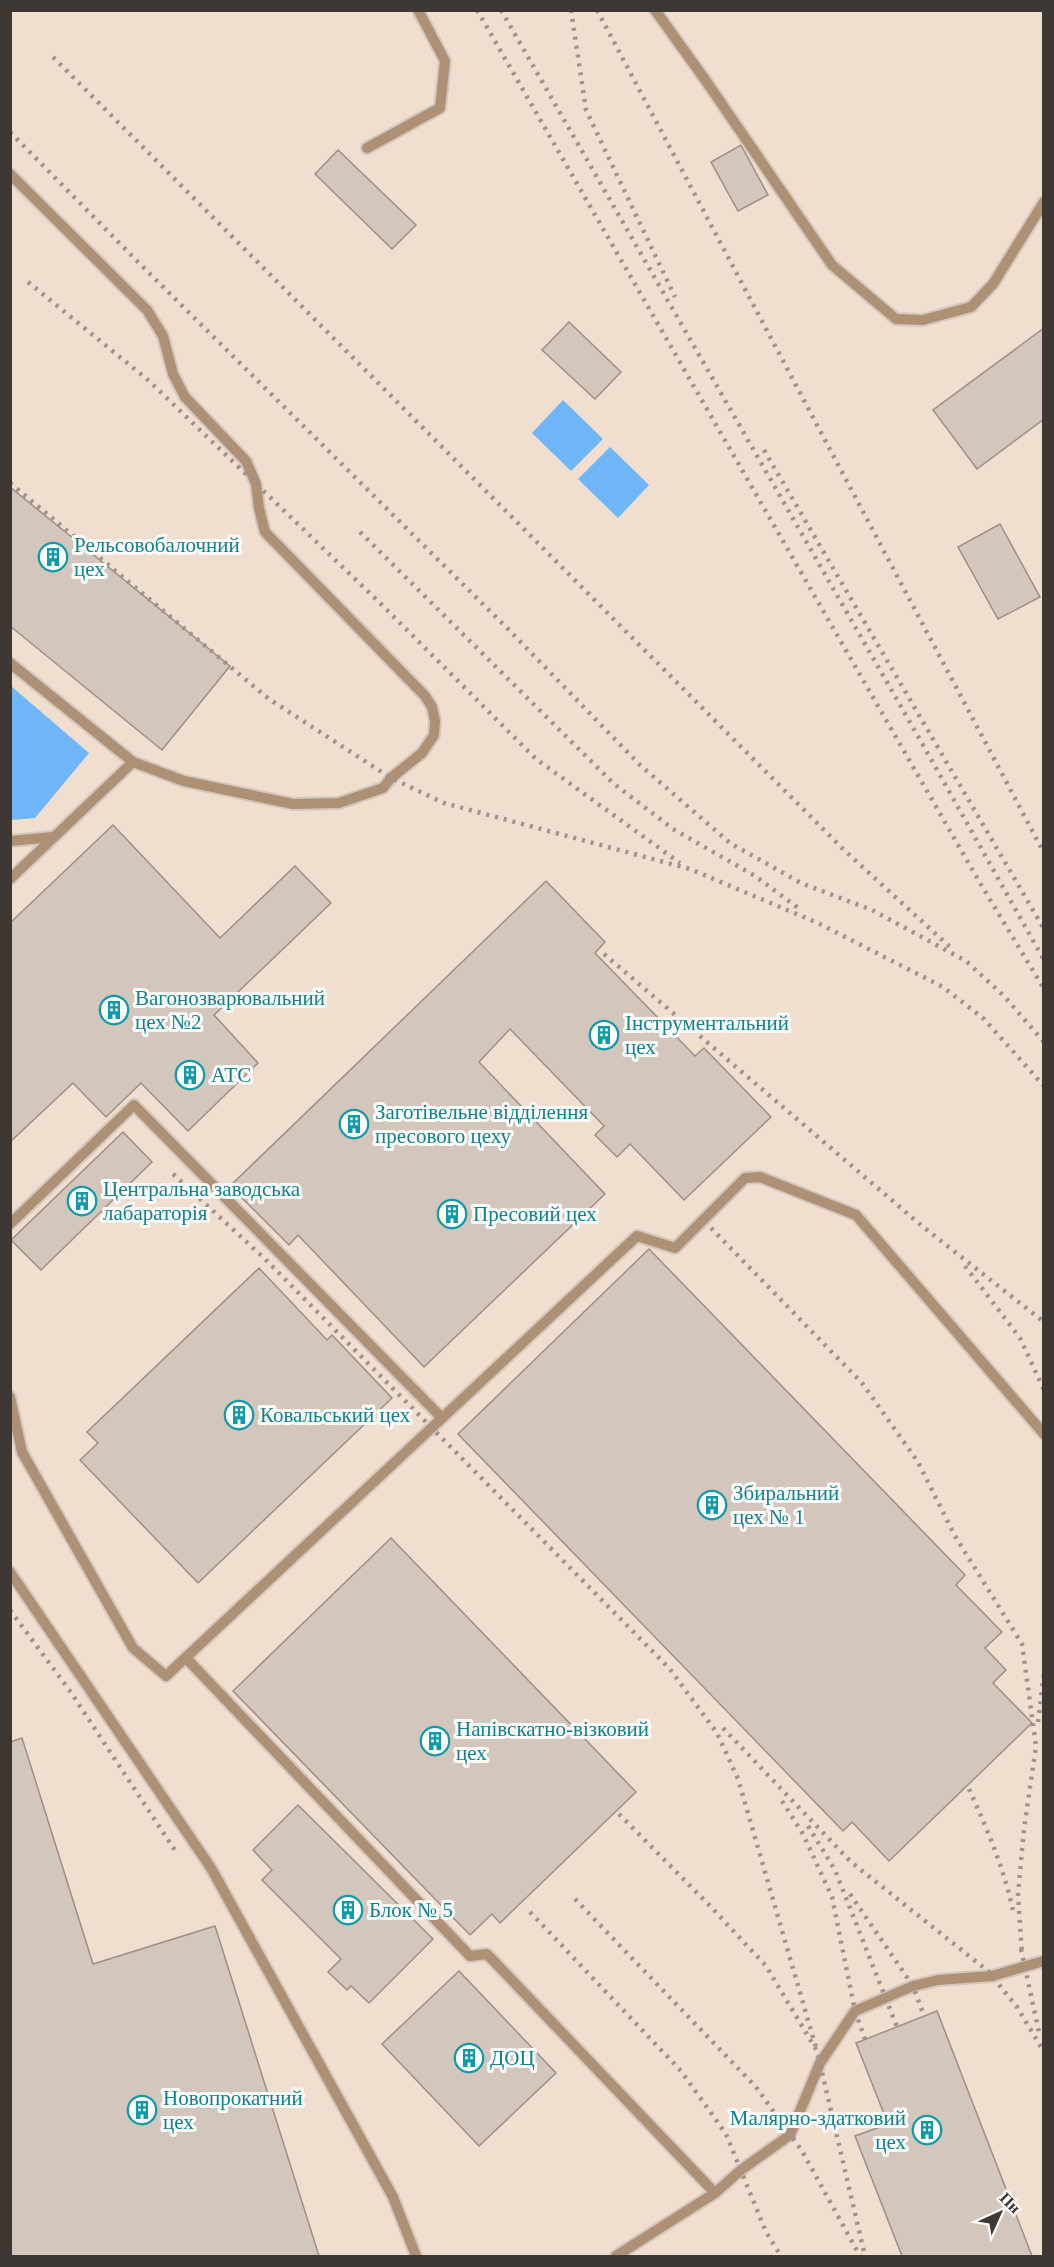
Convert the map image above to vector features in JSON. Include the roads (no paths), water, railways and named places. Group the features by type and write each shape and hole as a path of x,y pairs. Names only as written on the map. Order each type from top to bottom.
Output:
{"lane":[{"path":"367,148 440,108 445,61 418,10"},
{"path":"655,10 832,266 896,319 923,320 971,307 993,284 1044,202"},
{"path":"10,174 147,310 163,336 173,374 184,397 246,461 256,484 265,532 425,696 432,707 435,721 434,735 422,753 382,788 339,803 293,804 184,781 133,762 10,663"},
{"path":"10,879 133,762"},
{"path":"10,841 53,837"},
{"path":"10,1224 134,1105 442,1418"},
{"path":"10,1397 21,1452 133,1648 166,1676 637,1236 675,1248 745,1178 760,1177 856,1215 1044,1434"},
{"path":"10,1572 211,1868 393,2197 416,2256"},
{"path":"186,1658 470,1956 487,1954 715,2193"},
{"path":"616,2256 715,2193 741,2170 790,2135 820,2063 855,2011 913,1986 938,1980 992,1976 1044,1960"}],"water":[{"path":"563,400 603,439 571,471 532,433"},
{"path":"610,447 649,485 618,518 578,479"},
{"path":"11,686 89,753 35,818 11,820"}],"railway":[{"path":"477,10 980,883 1044,989"},
{"path":"501,10 1044,960"},
{"path":"571,10 586,110 675,297"},
{"path":"597,10 1044,853"},
{"path":"53,57 844,850 950,947"},
{"path":"10,132 508,629 640,765 730,843 801,883 872,910 966,961 1004,996 1044,1042"},
{"path":"28,282 148,380 379,602 536,759 680,863"},
{"path":"764,450 1044,929"},
{"path":"10,483 269,699 391,778 444,803 690,869 818,923 943,987 984,1019 1044,1086"},
{"path":"360,532 613,783 673,829 755,876 801,910"},
{"path":"604,954 922,1226 1044,1322"},
{"path":"173,1174 265,1259 669,1668 717,1733 738,1779 817,2051"},
{"path":"711,1228 862,1383 918,1462 955,1536 1022,1644 1036,1746 1024,1829 1018,1894 1022,1955"},
{"path":"965,1266 1020,1338 1044,1390"},
{"path":"10,1610 70,1691 176,1852"},
{"path":"1038,1722 1044,1673"},
{"path":"723,1728 851,1862 988,1971 1017,2007 1044,2052"},
{"path":"969,1789 1000,1864 1013,1911"},
{"path":"782,1801 803,1834 832,1897 855,2011 865,2039"},
{"path":"619,1814 766,1966 817,2051 865,2256"},
{"path":"808,1826 835,1870 897,2027"},
{"path":"850,1894 913,1986 924,2016"},
{"path":"575,1899 756,2087 802,2151 860,2256"},
{"path":"530,1912 681,2071 726,2134 766,2232 781,2256"},
{"path":"1021,1949 1040,2037"}],"place":[{"name":"Рельсовобалочний цех","path":"53,557"},
{"name":"Вагонозварювальний цех №2","path":"114,1010"},
{"name":"Інструментальний цех","path":"604,1035"},
{"name":"АТС","path":"190,1075"},
{"name":"Заготівельне відділення пресового цеху","path":"354,1124"},
{"name":"Центральна заводська лабараторія","path":"82,1201"},
{"name":"Пресовий цех","path":"452,1214"},
{"name":"Ковальський цех","path":"239,1415"},
{"name":"Збиральний цех № 1","path":"712,1505"},
{"name":"Напівскатно-візковий цех","path":"435,1741"},
{"name":"Блок № 5","path":"348,1910"},
{"name":"ДОЦ","path":"469,2058"},
{"name":"Новопрокатний цех","path":"142,2110"},
{"name":"Малярно-здатковий цех","path":"927,2130"}]}
